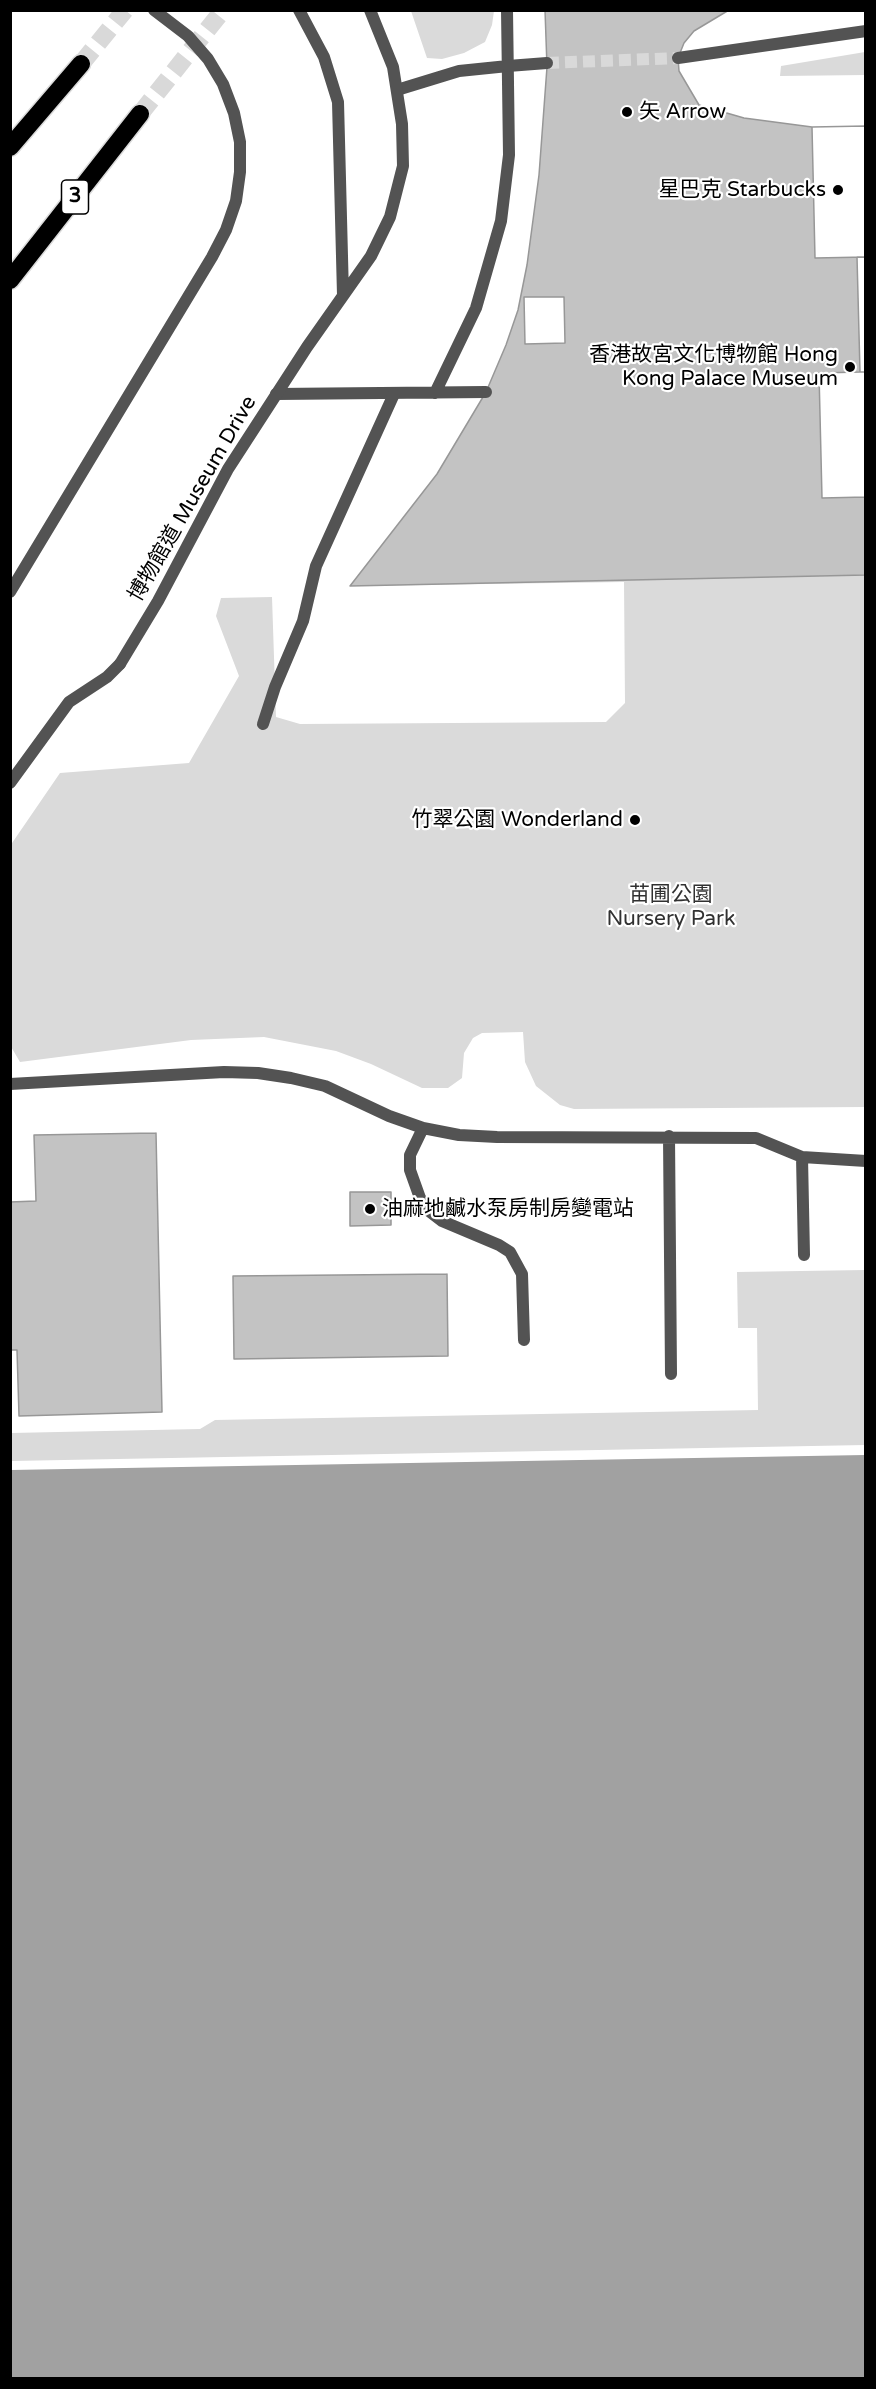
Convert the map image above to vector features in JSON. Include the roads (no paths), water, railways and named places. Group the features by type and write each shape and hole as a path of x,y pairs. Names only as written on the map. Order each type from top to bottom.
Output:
{"highway":[{"path":"10,147 81,64"},
{"name":"3","path":"10,280 140,114"}],"street":[{"path":"10,592 212,256 226,230 236,201 240,172 240,142 234,113 223,84 208,58 188,36 154,10"},
{"path":"300,10 324,57 338,102 343,295"},
{"name":"博物館道 Museum Drive","path":"10,783 69,702 106,677 120,664 158,601 228,469 276,394 371,256 390,217 403,166 402,124 389,56 370,10"},
{"path":"435,393 476,308 501,221 509,155 507,10"},
{"path":"678,58 866,31"},
{"path":"397,90 459,71 547,63"},
{"path":"276,394 486,392"},
{"path":"263,724 275,687 303,621 316,566 394,394"},
{"path":"10,1084 224,1072 258,1073 291,1077 325,1086 389,1116 423,1128 459,1135 497,1137 746,1136 763,1140 802,1157 866,1161"},
{"path":"423,1128 410,1155 410,1170 420,1198 429,1211 442,1221 499,1245 510,1252 522,1274 524,1340"},
{"path":"669,1136 670,1374"},
{"path":"802,1157 804,1256"}],"tunnel":[{"path":"81,64 125,10"},
{"path":"140,114 223,10"},
{"path":"547,63 678,58"}],"place":[{"name":"矢 Arrow","path":"627,112"},
{"name":"星巴克 Starbucks","path":"838,190"},
{"name":"香港故宮文化博物館 Hong Kong Palace Museum","path":"850,367"},
{"name":"竹翠公園 Wonderland","path":"635,820"},
{"name":"油麻地鹹水泵房制房變電站","path":"370,1209"}],"park label":[{"name":"苗圃公園 Nursery Park","path":"671,907"}]}
